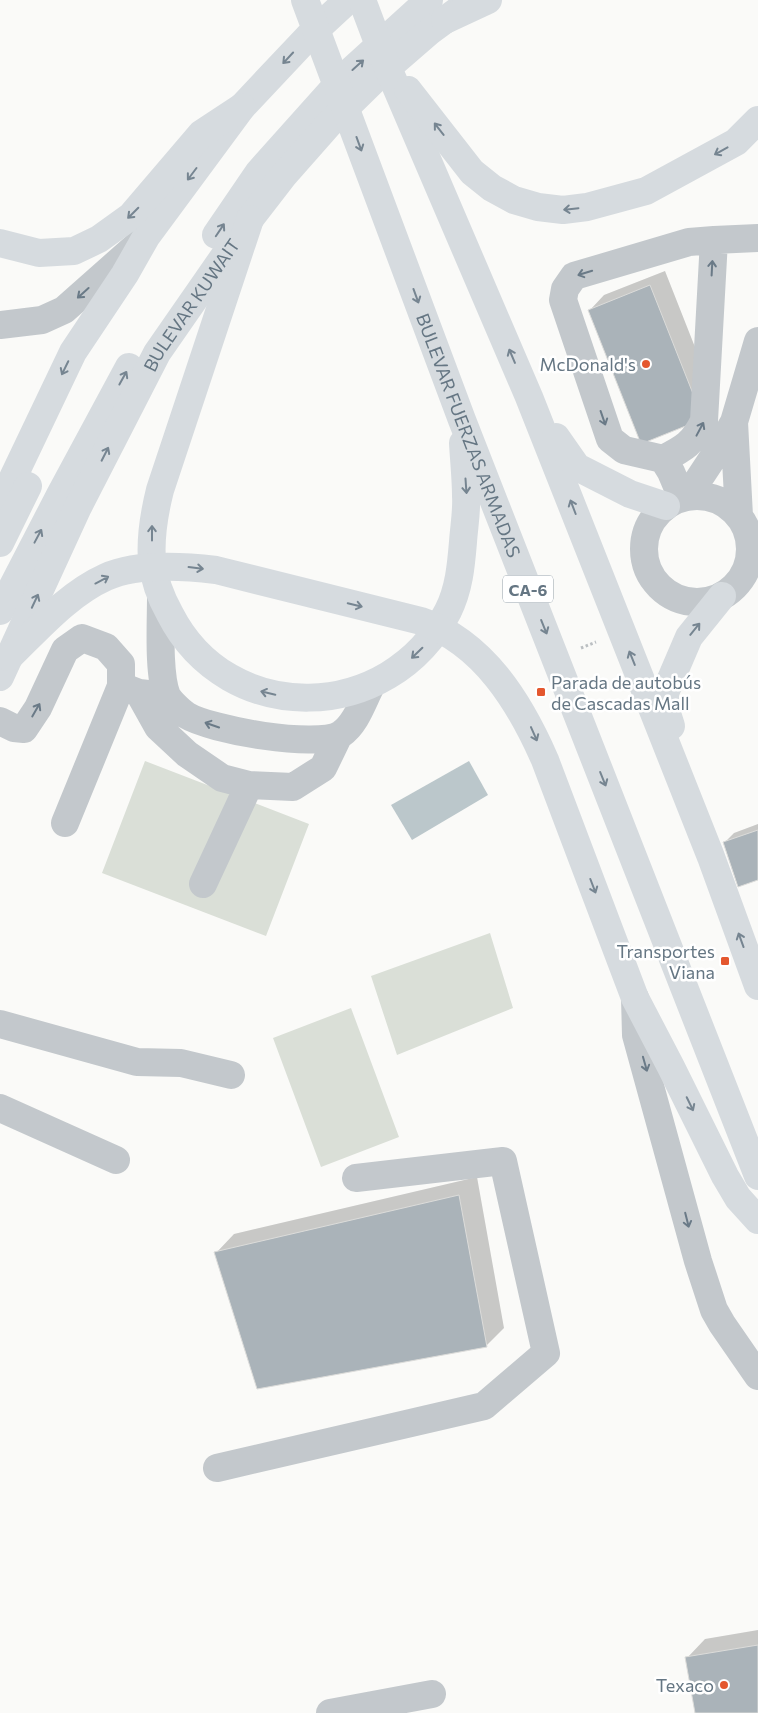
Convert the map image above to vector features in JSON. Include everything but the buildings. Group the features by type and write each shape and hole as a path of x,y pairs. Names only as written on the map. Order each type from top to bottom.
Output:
{"main road":[{"name":"BULEVAR FUERZAS ARMADAS","path":"305,0 462,420 758,1176"},
{"path":"0,504 73,352 146,237 248,100 308,37 348,0"},
{"path":"362,0 384,61 529,396 711,857 758,986"},
{"name":"BULEVAR KUWAIT","path":"5,667 78,507 157,353 250,219 284,175 329,124 435,17 472,0"},
{"path":"0,611 143,342 259,172 344,78 435,17 488,0"},
{"path":"384,61 472,172 492,188 514,200 538,207 563,210 587,207 646,191 736,142 758,120"},
{"path":"0,243 38,253 74,251 100,239 131,216 201,134 248,100"},
{"path":"250,219 158,499 152,525 152,562 161,597 178,630 201,658 230,679 239,683 264,693 300,699 336,696 371,686 402,667 428,642 448,611 460,576 466,498 462,420"},
{"path":"0,543 82,377 124,274"},
{"path":"529,396 577,467 630,494 678,500"},
{"path":"5,667 41,626 76,595 106,577 130,570 190,566 216,570 421,621 432,625 479,656 490,668 530,726 546,760 635,998 672,1067 725,1176 738,1198 758,1220"},
{"path":"711,857 666,706 665,693 689,637 739,586"}],"street":[{"path":"6,319 42,320 64,310 146,237"},
{"path":"714,240 704,421 697,436 682,450 663,459 624,450 610,439 563,300 565,288 574,276 689,242 714,240 758,238"},
{"path":"734,422 750,551 746,569 739,586 705,602 687,601 671,595 658,584 648,570 644,552 646,535 654,519 678,500 718,450 734,422 758,341"},
{"path":"663,459 671,472 678,500"},
{"path":"678,500 702,496 716,499 728,506 748,528"},
{"path":"161,597 162,674 168,697 186,715 217,727 268,737 318,739 340,735"},
{"path":"0,721 14,728 24,730 38,708 65,650 82,638 106,647 121,664 130,689 158,727 187,754 222,778 249,784 293,786 323,768 340,735 350,727 371,686"},
{"path":"130,689 168,697"},
{"path":"65,823 130,689"},
{"path":"203,884 249,784"},
{"path":"635,998 636,1035 698,1261 714,1310 758,1376"},
{"path":"0,1024 137,1062 181,1063 231,1075"},
{"path":"0,1108 116,1160"},
{"path":"217,1468 484,1406 546,1353 503,1161 356,1178"},
{"path":"339,1712 432,1694"}],"shaded area":[{"path":"145,761 309,824 266,936 102,873"},
{"path":"469,761 488,795 412,840 391,805"},
{"path":"490,933 513,1008 397,1055 371,976"},
{"path":"351,1008 399,1137 321,1167 273,1038"}],"place":[{"name":"McDonald's","path":"646,364"},
{"name":"Parada de autobús de Cascadas Mall","path":"541,692"},
{"name":"Transportes Viana","path":"725,961"},
{"name":"Texaco","path":"724,1685"}]}
